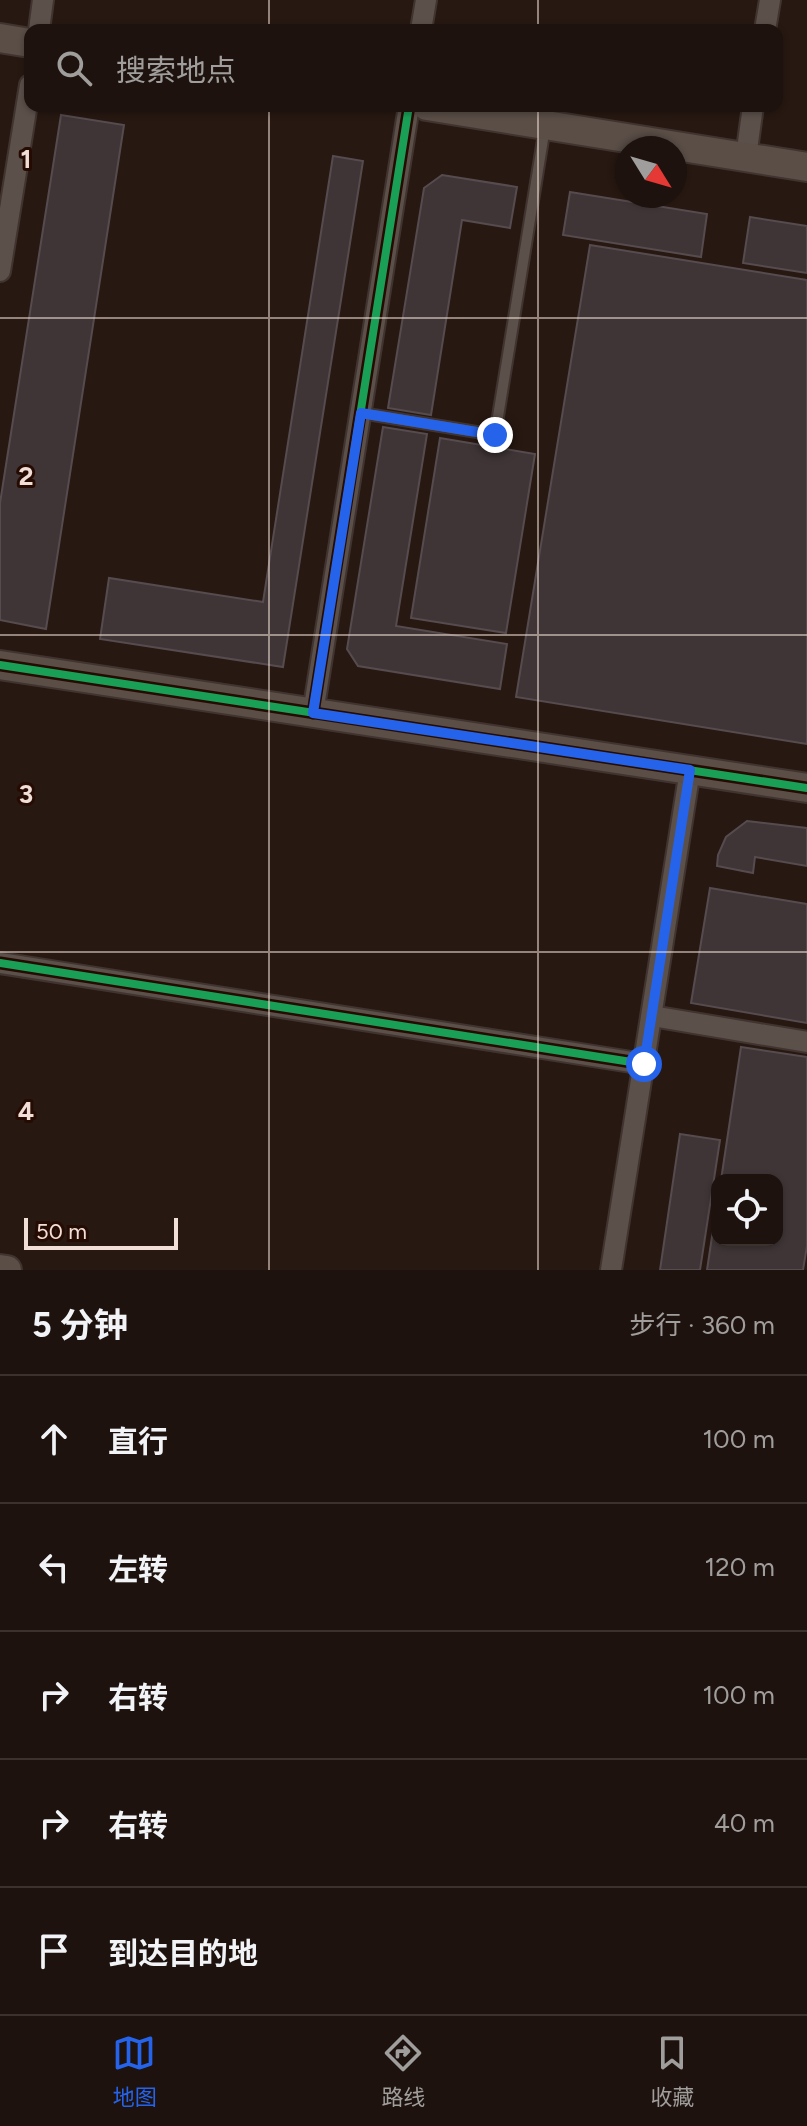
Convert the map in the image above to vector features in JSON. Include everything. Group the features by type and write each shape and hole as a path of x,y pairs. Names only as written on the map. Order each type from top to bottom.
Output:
{"street":[{"path":"40,24 43,0"},
{"path":"422,24 426,0"},
{"path":"766,24 770,0"},
{"path":"0,38 24,42"},
{"path":"0,271 26,112"},
{"path":"313,713 408,112"},
{"path":"464,112 807,167"},
{"path":"746,157 752,112"},
{"path":"0,665 807,788"},
{"path":"611,1270 690,770"},
{"path":"0,963 644,1064"},
{"path":"652,1016 807,1042"},
{"path":"0,1269 7,1270"}],"lane":[{"path":"361,413 495,435 545,125"}],"building":[{"path":"61,115 124,125 46,629 0,620 0,503"},
{"path":"333,156 363,161 283,667 100,639 109,578 263,602"},
{"path":"442,175 517,187 510,228 462,220 431,415 388,408 424,188"},
{"path":"570,192 615,199 615,208 670,208 707,214 701,257 563,235"},
{"path":"750,217 807,226 807,273 743,263"},
{"path":"590,245 807,280 807,744 516,697"},
{"path":"383,427 427,434 396,626 507,644 500,689 358,666 347,649"},
{"path":"440,438 535,454 506,633 411,618"},
{"path":"747,821 807,828 807,866 755,857 753,873 717,866 726,837"},
{"path":"710,888 807,904 807,1023 691,1003"},
{"path":"741,1047 807,1057 807,1246 803,1270 707,1270 711,1243 711,1246 783,1246 783,1174 722,1174"},
{"path":"680,1134 720,1140 715,1174 711,1174 711,1198 700,1270 660,1270"}],"cycle path":[{"path":"313,713 408,112"},
{"path":"0,665 807,788"},
{"path":"0,963 644,1064"}],"route":[{"path":"495,435 361,413 313,713 690,770 644,1064"}]}
